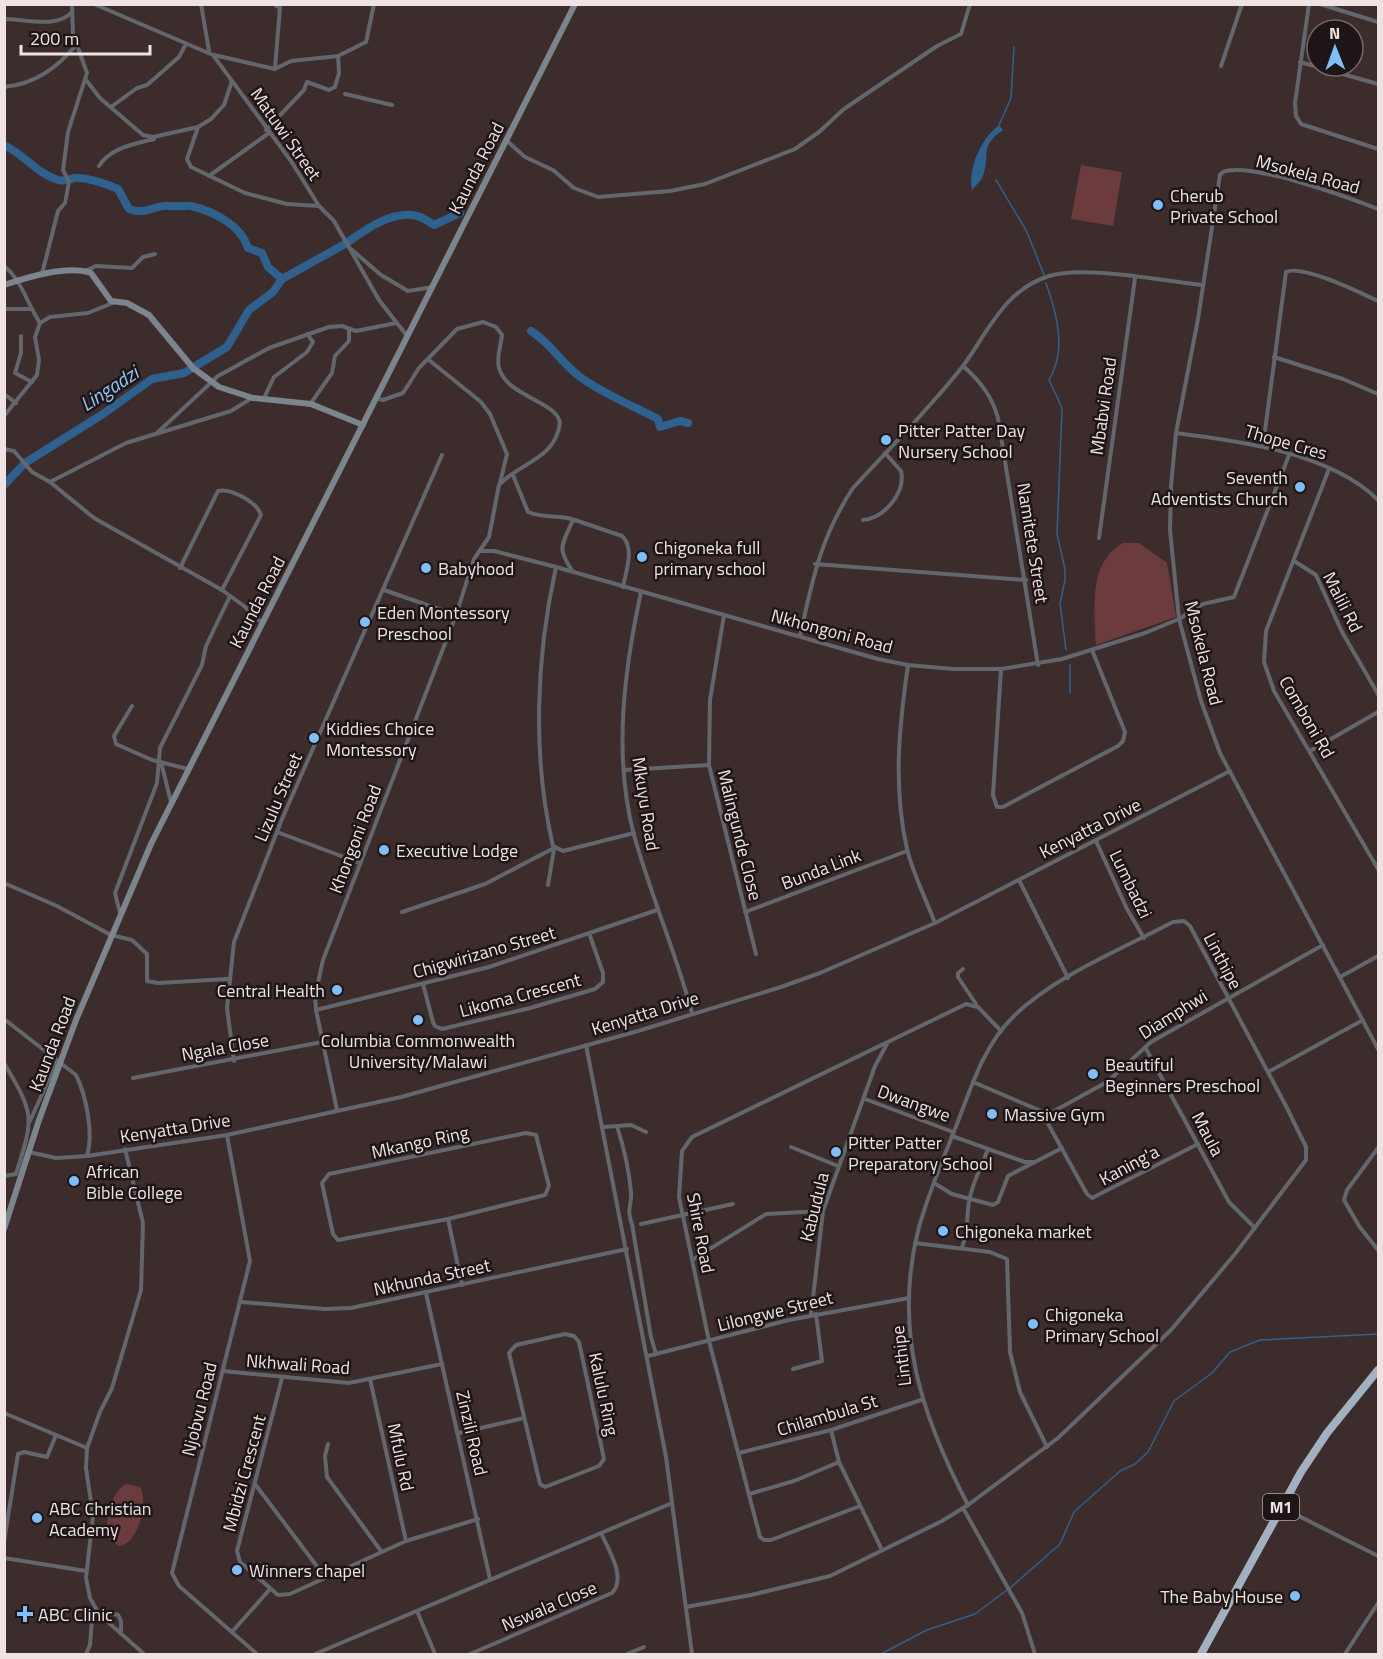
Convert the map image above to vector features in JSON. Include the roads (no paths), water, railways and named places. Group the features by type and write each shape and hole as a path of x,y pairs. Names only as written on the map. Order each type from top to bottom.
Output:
{"highway":[{"name":"M1","path":"1201,1654 1281,1507 1317,1448 1378,1370"}],"main road":[{"name":"Kaunda Road","path":"4,1229 59,1062 120,913 171,803 434,287 574,4"},
{"path":"4,285 42,275 85,271 96,277 106,296 115,302 127,303 149,315 193,368 211,383 253,398 311,404 363,424"}],"street":[{"path":"42,275 58,211 65,203 69,182 65,174 68,132 86,80 86,66 76,45 72,4"},
{"path":"94,4 211,53 275,69 291,61 338,56 366,42 374,4"},
{"path":"201,4 211,53"},
{"path":"507,141 525,157 553,170 574,188 598,197 670,191 705,184 788,152 809,140 844,109 937,46 961,34 970,4"},
{"path":"1221,66 1242,4"},
{"path":"1310,4 1295,103 1299,122 1378,148"},
{"path":"1320,4 1378,22"},
{"path":"275,69 280,18 280,7 276,6"},
{"path":"4,19 48,21 64,19 72,12"},
{"path":"111,107 137,88 145,87 179,57 186,44"},
{"path":"4,87 38,78 64,58 76,45"},
{"name":"Matuwi Street","path":"211,53 291,161 319,206 334,221 366,278 407,337"},
{"path":"209,176 267,131 304,90 308,82 329,90 335,87 339,73 338,56"},
{"path":"1300,62 1378,84"},
{"path":"86,80 98,97 143,135 161,137"},
{"path":"99,166 105,157 119,149 198,127 222,109 232,81"},
{"path":"345,94 392,105"},
{"path":"198,127 188,162 191,167 245,193 287,204 319,206"},
{"name":"Msokela Road","path":"1378,209 1286,179 1235,169 1223,172 1218,181 1203,285 1176,433 1170,530 1179,619 1208,722 1230,771 1378,1050"},
{"path":"350,248 381,275 408,291 434,287"},
{"path":"85,271 96,266 132,268 143,257 155,254"},
{"path":"4,266 18,281 30,309 40,323"},
{"path":"1263,446 1286,272 1294,270 1378,301"},
{"path":"800,636 815,564 842,505 963,365 1000,310 1013,297 1040,280 1056,274 1080,272 1203,285"},
{"name":"Mbabvi Road","path":"1099,538 1135,278"},
{"path":"4,416 32,382 38,369 35,337 40,323 50,317 87,313 115,302"},
{"path":"4,309 30,309"},
{"path":"377,398 383,400 402,394 419,368 457,329 483,322 500,330 499,367 503,376 510,386 555,413 560,423 557,435 546,453 499,485"},
{"path":"157,433 218,376 268,348 307,334 339,326 349,330 375,328 396,323"},
{"path":"311,404 332,373 337,352 349,341 349,330"},
{"path":"264,399 274,377 307,351 313,342 307,334"},
{"path":"21,336 21,353 15,373 32,382"},
{"path":"1274,357 1343,379 1378,394"},
{"name":"Khongoni Road","path":"337,1110 316,1010 315,996 321,968 456,615 474,559 489,537 507,454 490,414 481,402 429,360"},
{"name":"Namitete Street","path":"963,365 978,379 995,408 1026,580 1038,665"},
{"path":"4,394 16,403"},
{"path":"50,482 112,449 231,411 253,398"},
{"name":"Thope Cres","path":"1176,433 1263,446 1356,481 1378,500"},
{"path":"4,449 14,451 32,472 50,482 100,522 222,590 262,623"},
{"path":"862,520 876,517 884,511 902,485 901,471 885,453"},
{"name":"Lizulu Street","path":"234,1061 227,1008 228,979 234,942 277,832 442,455"},
{"name":"Nkhongoni Road","path":"481,551 494,551 556,567 908,665 1001,669 1038,665 1092,650 1179,619 1203,604 1234,597 1289,455"},
{"name":"Comboni Rd","path":"1329,469 1268,624 1264,655 1266,671 1274,691 1378,869"},
{"path":"513,475 528,512 539,516 562,515 622,536 627,541 629,548 623,587"},
{"path":"180,568 218,491 225,490 255,505 261,515 222,590"},
{"path":"573,572 561,554 560,548 575,520"},
{"name":"Malili Rd","path":"1294,561 1317,575 1342,632 1378,694"},
{"path":"815,564 1026,580"},
{"path":"548,885 554,848 544,785 538,709 544,634 556,567"},
{"path":"384,590 456,615"},
{"name":"Mkuyu Road","path":"641,592 625,670 624,770 634,833 692,1013"},
{"path":"120,913 115,893 157,783 162,745 202,664 206,646 230,596"},
{"name":"Malingunde Close","path":"724,615 711,692 709,765 756,954"},
{"path":"1001,669 993,795 997,807 1003,807 1118,746 1123,741 1125,732 1092,650"},
{"path":"908,665 897,751 900,806 907,851 935,922"},
{"path":"132,706 114,736 114,742 123,748 161,762 188,769"},
{"path":"1310,751 1378,712"},
{"path":"161,762 171,803"},
{"path":"624,770 709,765"},
{"name":"Kenyatta Drive","path":"29,1152 56,1158 87,1156 227,1135 425,1091 800,981 935,922 1230,771"},
{"path":"277,832 360,863"},
{"path":"402,912 485,884 554,848 563,851 634,833"},
{"name":"Lumbadzi","path":"1095,841 1127,909 1144,938"},
{"name":"Bunda Link","path":"745,912 907,851"},
{"path":"1019,880 1068,978"},
{"path":"4,883 57,906 111,935 123,936 140,946 148,957 145,980 158,983 228,979"},
{"name":"Chigwirizano Street","path":"316,1010 489,968 657,910"},
{"name":"Linthipe","path":"686,1606 751,1595 830,1576 968,1505 1047,1447 1110,1390 1171,1330 1256,1228 1307,1156 1306,1147 1187,923 1177,921 1144,938 1068,978 1022,1009 1001,1031 973,1082 934,1183 915,1243 909,1298 915,1372 921,1400 939,1448 968,1505"},
{"name":"Likoma Crescent","path":"423,984 433,1022 441,1029 595,989 603,982 603,973 589,933"},
{"name":"Diamphwi","path":"1045,1116 1107,1082 1145,1047 1227,997 1323,945"},
{"path":"1340,977 1378,956"},
{"path":"963,969 958,973 958,977 978,1007 1001,1031"},
{"name":"Shire Road","path":"860,1506 767,1541 760,1537 709,1341 682,1215 678,1185 680,1162 684,1146 692,1137 962,1006 970,1004 978,1007"},
{"path":"4,1019 76,1075 82,1088 92,1137 87,1156"},
{"path":"1268,1072 1363,1020"},
{"name":"Ngala Close","path":"133,1078 234,1061 322,1042"},
{"name":"Kabudula","path":"793,1369 822,1361 813,1315 823,1211 875,1066 887,1043"},
{"path":"586,1045 648,1356 672,1503 692,1654"},
{"name":"Maula","path":"1145,1047 1233,1208 1256,1228"},
{"path":"4,1176 16,1174 30,1121 59,1062"},
{"path":"4,1063 24,1096 29,1108 30,1121"},
{"path":"973,1082 1029,1104 1045,1116"},
{"name":"Dwangwe","path":"865,1099 988,1149 1025,1162 1035,1162"},
{"name":"Kaning'a","path":"1045,1116 1087,1194 1092,1198 1198,1144"},
{"path":"617,1126 624,1150 631,1193 627,1213 632,1224 649,1326 656,1354"},
{"path":"603,1127 636,1126 646,1132"},
{"name":"Mkango Ring","path":"526,1133 536,1135 549,1186 545,1195 448,1219 338,1240 333,1234 322,1183 329,1174 526,1133"},
{"name":"Njobvu Road","path":"227,1135 250,1247 250,1265 172,1573 179,1586 257,1654"},
{"path":"791,1148 838,1166"},
{"path":"934,1183 952,1194 970,1200 996,1204 1008,1176 1062,1148"},
{"path":"1378,1148 1347,1190 1344,1200 1359,1226 1378,1250"},
{"path":"125,1149 143,1223 141,1290 112,1388 100,1412 87,1448 86,1468 93,1516 86,1571 88,1592 100,1615 144,1654"},
{"path":"962,1247 969,1229 966,1219 970,1200 988,1149"},
{"path":"641,1224 733,1204"},
{"path":"692,1260 766,1215 823,1211"},
{"path":"448,1219 462,1285"},
{"path":"915,1243 990,1252 1007,1260 1010,1352 1020,1392 1047,1447"},
{"name":"Nkhunda Street","path":"241,1302 345,1309 627,1248"},
{"name":"Zinzili Road","path":"426,1293 490,1579"},
{"name":"Lilongwe Street","path":"648,1356 813,1315 909,1298"},
{"name":"Kalulu Ring","path":"565,1334 574,1336 579,1342 603,1462 552,1486 542,1486 524,1418 510,1350 516,1345 565,1334"},
{"name":"Nkhwali Road","path":"223,1371 349,1383 442,1364"},
{"name":"Mbidzi Crescent","path":"270,1589 240,1562 237,1554 282,1378"},
{"name":"Mfulu Rd","path":"370,1379 406,1541"},
{"name":"Chilambula St","path":"739,1453 831,1430 921,1400"},
{"path":"4,1413 87,1448"},
{"path":"459,1433 524,1418"},
{"path":"831,1430 839,1462 882,1550"},
{"path":"4,1542 7,1506 18,1454 24,1452 46,1457 56,1435"},
{"path":"328,1444 325,1456 327,1477 381,1551"},
{"path":"749,1494 794,1481 839,1462"},
{"path":"255,1484 325,1577"},
{"path":"315,1654 672,1503"},
{"path":"1281,1507 1378,1553"},
{"path":"963,1508 1022,1613 1035,1654"},
{"path":"232,1632 270,1589 278,1594 287,1595 381,1551 477,1519"},
{"name":"Nswala Close","path":"470,1654 612,1593 617,1585 617,1570 602,1533"},
{"path":"4,1558 86,1571"},
{"path":"1345,1654 1378,1603"},
{"path":"417,1611 435,1654"},
{"path":"86,1654 92,1619 108,1612 118,1615 121,1621 121,1634"},
{"path":"627,1654 644,1647"}],"water":[{"path":"999,125 1003,130 990,142 982,178 972,190 972,172 977,154"}],"waterway":[{"path":"999,125 1011,98 1014,47"},
{"path":"4,145 50,177 63,181 77,178 87,179 118,189 129,209 142,211 160,206 189,206 217,215 239,232 248,248 262,253 268,267 282,279"},
{"path":"996,180 1027,232 1044,275"},
{"path":"348,242 389,218 417,216 434,225 460,213"},
{"name":"Lingadzi","path":"4,485 25,463 103,414 152,379 184,373 227,347 249,310 273,292 282,279 345,244"},
{"path":"1046,283 1057,320 1059,345 1058,357 1049,380 1062,408 1057,534 1065,569 1060,604 1066,650"},
{"path":"531,331 576,374 601,390 658,419 660,427 680,421 688,423"},
{"path":"1070,665 1070,693"},
{"path":"1010,1588 1060,1544 1074,1512 1120,1471 1135,1464 1148,1452 1174,1401 1212,1373 1230,1352 1260,1340 1378,1334"},
{"path":"881,1654 927,1630 975,1614 1007,1590"}],"place":[{"name":"Cherub Private School","path":"1158,205"},
{"name":"Pitter Patter Day Nursery School","path":"886,440"},
{"name":"Seventh Adventists Church","path":"1300,487"},
{"name":"Chigoneka full primary school","path":"642,557"},
{"name":"Babyhood","path":"426,568"},
{"name":"Eden Montessory Preschool","path":"365,622"},
{"name":"Kiddies Choice Montessory","path":"314,738"},
{"name":"Executive Lodge","path":"384,850"},
{"name":"Central Health","path":"337,990"},
{"name":"Columbia Commonwealth University/Malawi","path":"418,1020"},
{"name":"Beautiful Beginners Preschool","path":"1093,1074"},
{"name":"Massive Gym","path":"992,1114"},
{"name":"Pitter Patter Preparatory School","path":"836,1152"},
{"name":"African Bible College","path":"74,1181"},
{"name":"Chigoneka market","path":"943,1231"},
{"name":"Chigoneka Primary School","path":"1033,1324"},
{"name":"ABC Christian Academy","path":"37,1518"},
{"name":"Winners chapel","path":"237,1570"},
{"name":"The Baby House","path":"1295,1596"},
{"name":"ABC Clinic","path":"25,1614"}]}
